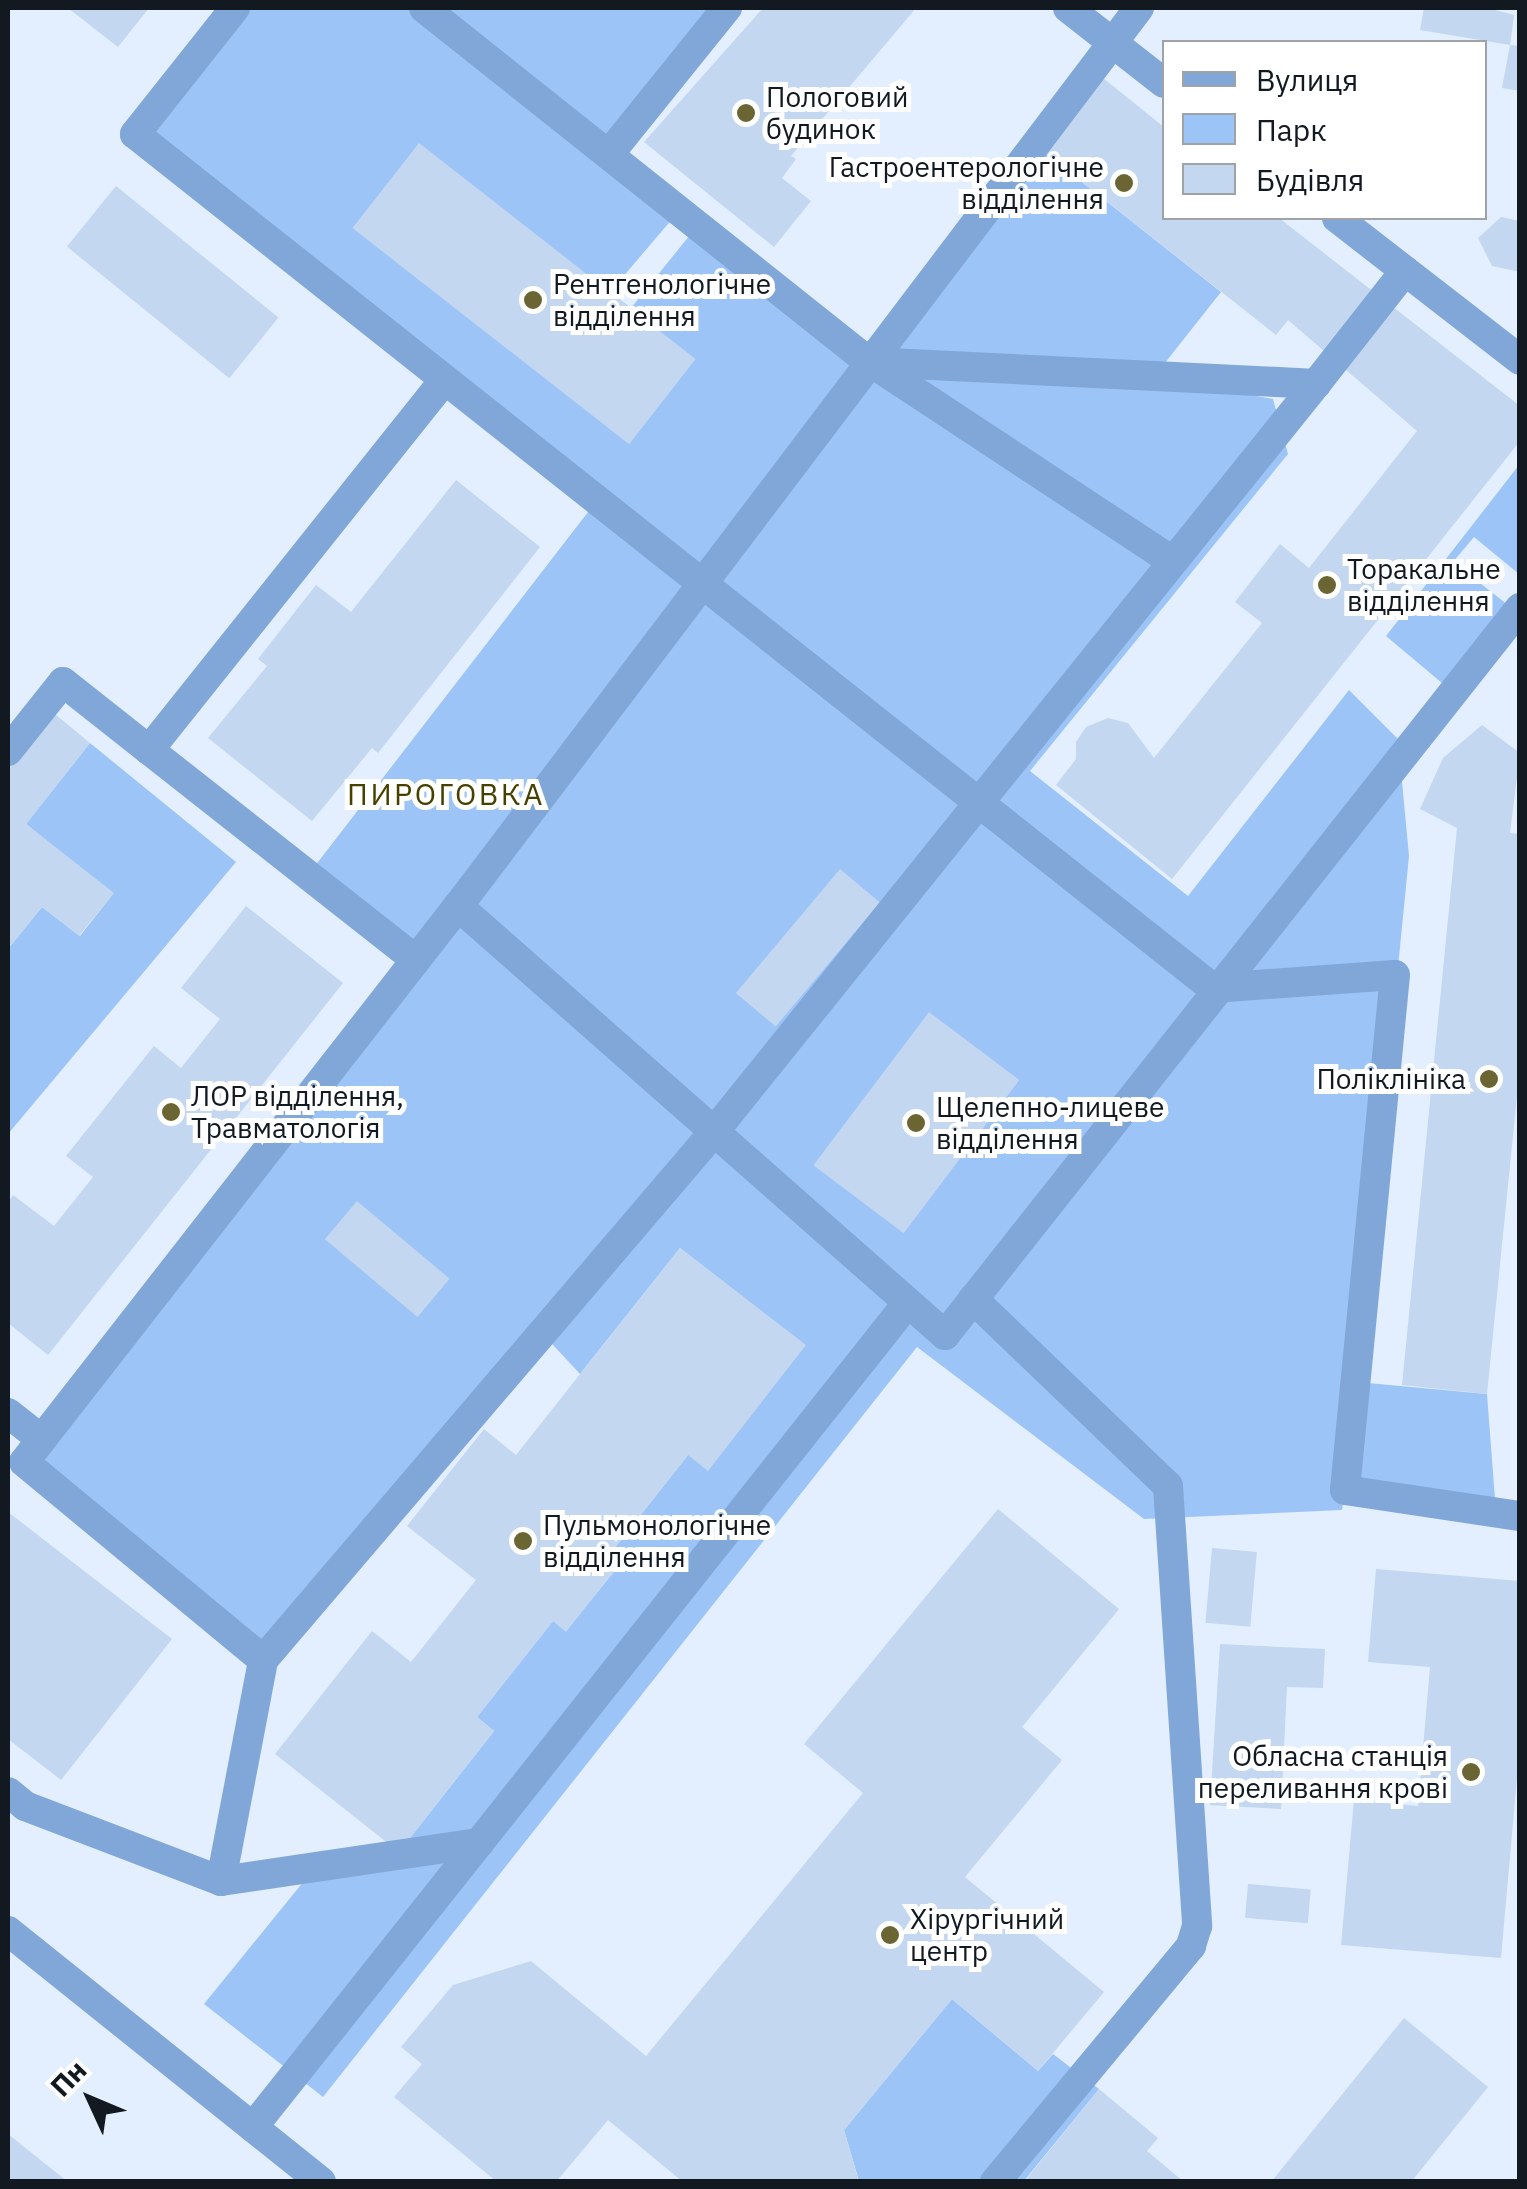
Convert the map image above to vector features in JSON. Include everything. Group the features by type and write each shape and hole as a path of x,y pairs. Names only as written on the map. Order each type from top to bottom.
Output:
{"street":[{"path":"234,8 135,134 701,588 1213,988 1395,974 1346,1490 1520,1516"},
{"path":"424,8 869,362 1172,561"},
{"path":"609,154 727,8"},
{"path":"1068,8 1162,81"},
{"path":"263,1660 24,1462 458,906 1138,8"},
{"path":"1340,220 1520,360"},
{"path":"221,1881 263,1660 713,1133 1405,271"},
{"path":"869,362 1316,384"},
{"path":"149,750 444,380"},
{"path":"458,906 944,1335 1213,988 1520,608"},
{"path":"8,751 63,682 416,960"},
{"path":"973,1299 1168,1486 1197,1926 1191,1946 995,2182"},
{"path":"253,2127 906,1305"},
{"path":"8,1413 41,1439"},
{"path":"8,1792 25,1806 221,1881 479,1842"},
{"path":"8,1932 321,2182"}],"green space":[{"path":"235,8 727,8 610,154 679,211 610,292 631,308 698,225 869,361 1039,148 1221,292 1153,378 1273,399 1288,454 1030,771 1188,896 1349,690 1398,739 1409,856 1357,1382 1487,1394 1496,1512 1345,1491 1342,1510 1144,1519 917,1347 323,2097 204,2004 313,1870 399,1852 494,1731 477,1717 553,1621 566,1631 620,1564 609,1555 688,1455 805,1345 680,1248 580,1374 542,1333 263,1660 24,1462 415,961 308,875 595,503 135,134"},
{"path":"1519,465 1519,574 1474,537 1453,562 1508,605 1442,683 1386,636"},
{"path":"90,743 236,862 8,1134 8,949 42,907 80,936 113,894 26,824"},
{"path":"952,1999 1038,2071 1053,2054 1099,2089 1024,2181 859,2181 844,2130"}],"building":[{"path":"68,8 149,8 118,47"},
{"name":"Пологовий будинок","path":"763,8 916,8 791,156 796,159 782,178 811,201 774,247 644,142"},
{"path":"1424,8 1488,8 1514,15 1510,45 1420,30"},
{"path":"1510,45 1520,46 1520,91 1502,88"},
{"name":"Торакальне відділення","path":"1098,74 1162,125 1162,220 1282,220 1520,406 1520,441 1172,879 1056,785 1076,759 1076,742 1086,727 1108,718 1128,723 1154,758 1262,623 1235,602 1280,544 1309,568 1417,431 1288,320 1276,335 1039,148"},
{"name":"Рентгенологічне відділення","path":"419,143 696,359 629,444 353,228"},
{"path":"116,186 278,318 229,378 67,247"},
{"path":"1501,217 1520,221 1520,272 1492,266 1478,238"},
{"path":"456,480 540,547 378,753 372,748 312,821 208,738 267,666 258,659 316,585 351,612"},
{"path":"49,709 90,743 26,824 114,893 79,936 42,907 8,949 8,760"},
{"path":"1482,725 1520,753 1510,833 1520,834 1520,1066 1487,1394 1402,1385 1457,828 1420,809 1443,758"},
{"path":"840,869 880,902 776,1027 736,993"},
{"name":"ЛОР відділення, Травматологія","path":"246,906 343,983 48,1355 8,1323 8,1202 13,1195 54,1226 93,1177 66,1156 154,1046 181,1068 220,1019 181,988"},
{"name":"Щелепно-лицеве відділення","path":"929,1012 1019,1080 904,1233 813,1165"},
{"path":"357,1201 450,1279 418,1317 325,1239"},
{"name":"Пульмонологічне відділення","path":"680,1248 806,1345 708,1471 688,1455 609,1555 620,1563 566,1632 553,1621 477,1717 494,1731 399,1852 275,1754 372,1631 411,1662 476,1580 407,1526 484,1429 516,1455"},
{"path":"998,1509 1119,1609 1022,1727 1062,1760 965,1877 1104,1992 1038,2071 952,1999 844,2130 859,2182 683,2182 608,2120 556,2182 497,2182 394,2097 422,2064 401,2047 453,1985 531,1961 646,2056 863,1793 804,1744"},
{"path":"8,1512 172,1639 61,1780 8,1739"},
{"path":"1212,1548 1257,1552 1250,1627 1205,1623"},
{"path":"1376,1569 1520,1581 1520,1744 1501,1958 1341,1945 1354,1800 1418,1806 1430,1667 1368,1662"},
{"path":"1220,1644 1325,1649 1323,1688 1287,1687 1281,1809 1210,1805"},
{"path":"1248,1884 1311,1889 1308,1923 1245,1918"},
{"path":"1404,2018 1488,2087 1411,2182 1271,2182"},
{"path":"1099,2089 1158,2138 1147,2151 1184,2182 1024,2182"},
{"path":"8,2134 68,2182 8,2182"}],"place":[{"name":"Пологовий будинок","path":"746,113"},
{"name":"Гастроентерологічне відділення","path":"1124,183"},
{"name":"Рентгенологічне відділення","path":"533,300"},
{"name":"Торакальне відділення","path":"1327,585"},
{"name":"Поліклініка","path":"1489,1079"},
{"name":"ЛОР відділення, Травматологія","path":"171,1112"},
{"name":"Щелепно-лицеве відділення","path":"916,1123"},
{"name":"Пульмонологічне відділення","path":"523,1541"},
{"name":"Обласна станція переливання крові","path":"1471,1772"},
{"name":"Хірургічний центр","path":"890,1935"}],"district":[{"name":"ПИРОГОВКА","path":"446,794"}]}
